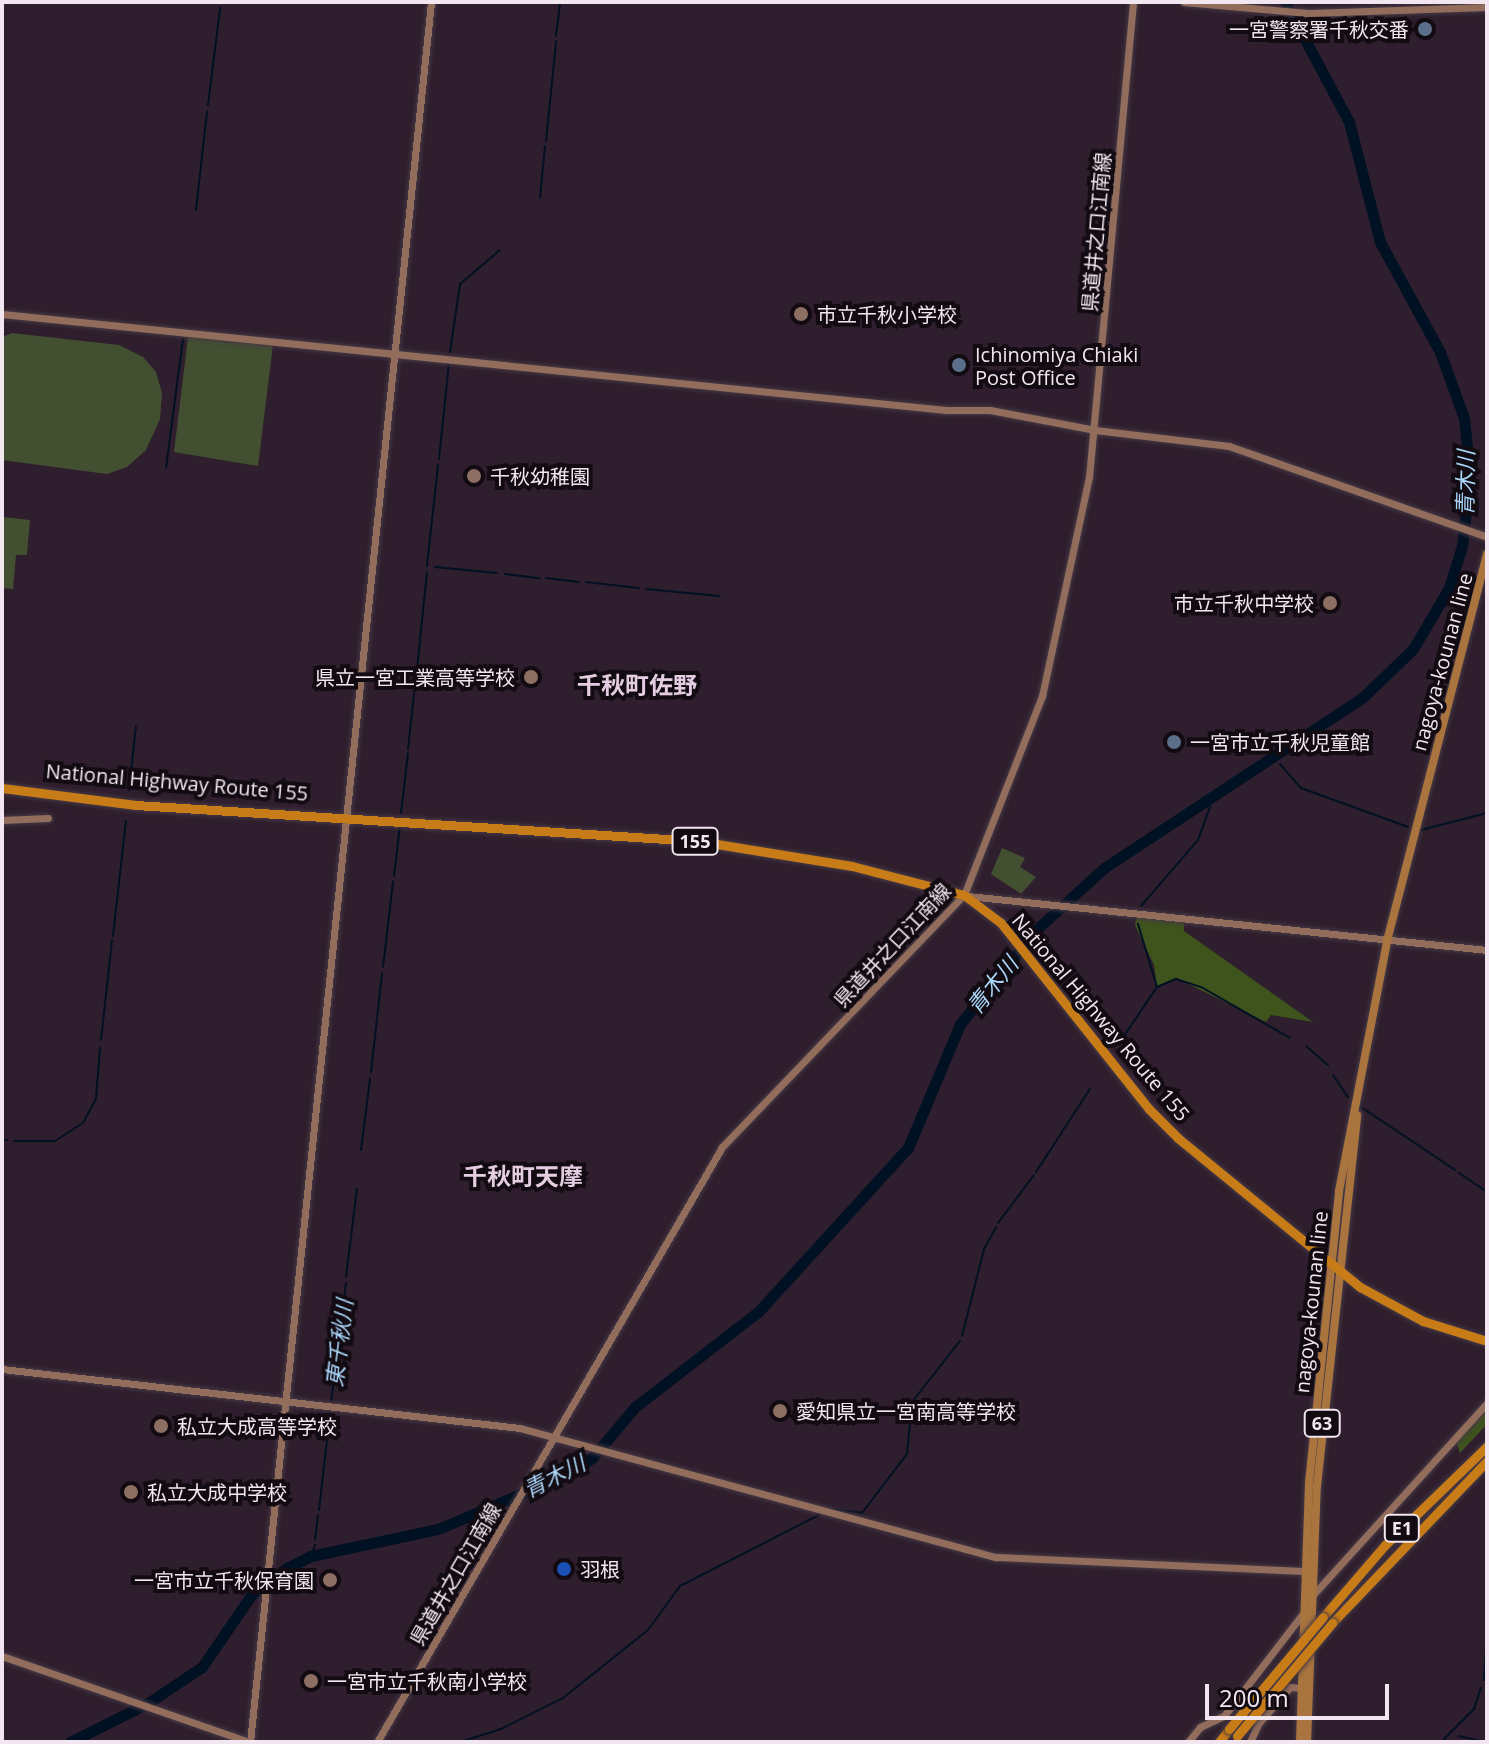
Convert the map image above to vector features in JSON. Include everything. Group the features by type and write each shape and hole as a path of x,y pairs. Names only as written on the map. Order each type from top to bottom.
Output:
{"highway":[{"name":"National Highway Route 155","path":"2,785 89,801 698,841 852,866 964,895 1001,923 1164,1125 1333,1269 1413,1316 1487,1341"},
{"name":"E1","path":"1219,1742 1233,1736 1385,1545 1487,1446"},
{"name":"E1","path":"1327,1620 1487,1461"}],"main road":[{"name":"nagoya-kounan line","path":"1300,1742 1305,1571 1333,1269 1355,1106 1387,941 1487,554"},
{"name":"nagoya-kounan line","path":"1307,1742 1312,1596 1333,1269"}],"street":[{"path":"2,1656 169,1711 250,1742 282,1402 301,1284 431,2"},
{"name":"県道井之口江南線","path":"377,1742 527,1478 722,1147 964,895 1042,696 1095,430 1133,2"},
{"path":"1184,2 1301,13 1487,7"},
{"path":"2,314 394,351 946,410 990,410 1095,430 1229,446 1487,537"},
{"path":"2,820 48,818"},
{"path":"964,895 1071,909 1487,950"},
{"path":"2,1369 469,1421 553,1436 996,1557 1305,1571"},
{"path":"1188,1742 1200,1727 1224,1716 1303,1614 1312,1596 1487,1403"},
{"path":"1224,1716 1250,1740 1290,1687 1301,1688"}],"green space":[{"path":"12,333 119,345 143,357 156,372 162,393 160,419 146,450 127,467 107,474 2,460 2,337"},
{"path":"188,337 273,345 258,466 174,452"},
{"path":"2,517 30,520 27,555 16,555 13,589 2,588"},
{"path":"1002,848 1025,858 1020,867 1036,877 1021,894 991,874"},
{"path":"1137,914 1184,919 1184,931 1313,1022 1271,1015 1266,1022 1176,978 1157,986 1154,965 1135,925"},
{"path":"1483,1413 1487,1413 1487,1424 1460,1453 1456,1442"}],"waterway":[{"name":"東千秋川","path":"556,36 560,2"},
{"name":"青木川","path":"70,1742 148,1703 202,1667 252,1594 287,1568 311,1556 438,1529 563,1476 592,1458 635,1407 758,1312 908,1148 960,1024 1037,929 1104,868 1363,697 1413,649 1449,588 1462,546 1470,476 1464,418 1440,352 1380,242 1349,122 1285,2"},
{"path":"208,105 220,8"},
{"name":"東千秋川","path":"546,141 556,42"},
{"path":"196,210 207,112"},
{"name":"東千秋川","path":"540,198 545,146"},
{"name":"東千秋川","path":"450,352 460,284 500,250"},
{"path":"166,468 183,338"},
{"name":"東千秋川","path":"439,459 449,363"},
{"name":"東千秋川","path":"427,566 438,465"},
{"path":"435,567 497,573"},
{"name":"東千秋川","path":"417,669 427,573"},
{"path":"505,574 540,578"},
{"path":"546,578 579,582"},
{"path":"586,582 639,588"},
{"path":"646,589 720,596"},
{"name":"東千秋川","path":"408,749 416,675"},
{"path":"129,790 136,726"},
{"name":"東千秋川","path":"401,813 408,753"},
{"path":"1280,764 1301,788 1408,827"},
{"path":"1141,906 1198,840 1210,807 1204,797"},
{"path":"1421,830 1487,813"},
{"path":"113,936 126,821"},
{"name":"東千秋川","path":"394,876 400,826"},
{"name":"東千秋川","path":"383,967 393,882"},
{"path":"1118,1045 1157,987 1138,924"},
{"path":"101,1040 112,941"},
{"name":"東千秋川","path":"371,1072 382,974"},
{"path":"1157,987 1176,979 1203,988 1290,1038"},
{"path":"1306,1046 1328,1065"},
{"path":"14,1141 55,1141 83,1123 96,1099 100,1047"},
{"path":"1333,1075 1348,1097"},
{"name":"東千秋川","path":"361,1150 370,1079"},
{"path":"1036,1172 1090,1089"},
{"path":"1361,1107 1455,1170"},
{"path":"2,1140 7,1140"},
{"path":"1459,1173 1487,1192"},
{"path":"998,1223 1034,1175"},
{"name":"東千秋川","path":"346,1277 357,1189"},
{"path":"962,1336 984,1249 996,1227"},
{"name":"東千秋川","path":"331,1402 346,1283"},
{"path":"831,1509 862,1513 907,1454 912,1402 960,1341"},
{"name":"東千秋川","path":"319,1510 330,1413"},
{"path":"460,1742 501,1729 563,1698 648,1630 680,1586 821,1514"},
{"name":"東千秋川","path":"315,1540 318,1515"},
{"name":"東千秋川","path":"311,1556 315,1545"},
{"path":"1484,1680 1487,1630"},
{"path":"1441,1742 1474,1709 1481,1688"},
{"path":"1458,1736 1487,1742"}],"place":[{"name":"一宮警察署千秋交番","path":"1425,29"},
{"name":"市立千秋小学校","path":"801,314"},
{"name":"Ichinomiya Chiaki Post Office","path":"959,365"},
{"name":"千秋幼稚園","path":"474,476"},
{"name":"市立千秋中学校","path":"1330,603"},
{"name":"県立一宮工業高等学校","path":"531,677"},
{"name":"一宮市立千秋児童館","path":"1174,742"},
{"name":"愛知県立一宮南高等学校","path":"780,1411"},
{"name":"私立大成高等学校","path":"161,1426"},
{"name":"私立大成中学校","path":"131,1492"},
{"name":"羽根","path":"564,1569"},
{"name":"一宮市立千秋保育園","path":"330,1580"},
{"name":"一宮市立千秋南小学校","path":"311,1681"}],"district":[{"name":"千秋町佐野","path":"637,685"},
{"name":"千秋町天摩","path":"523,1176"}]}
